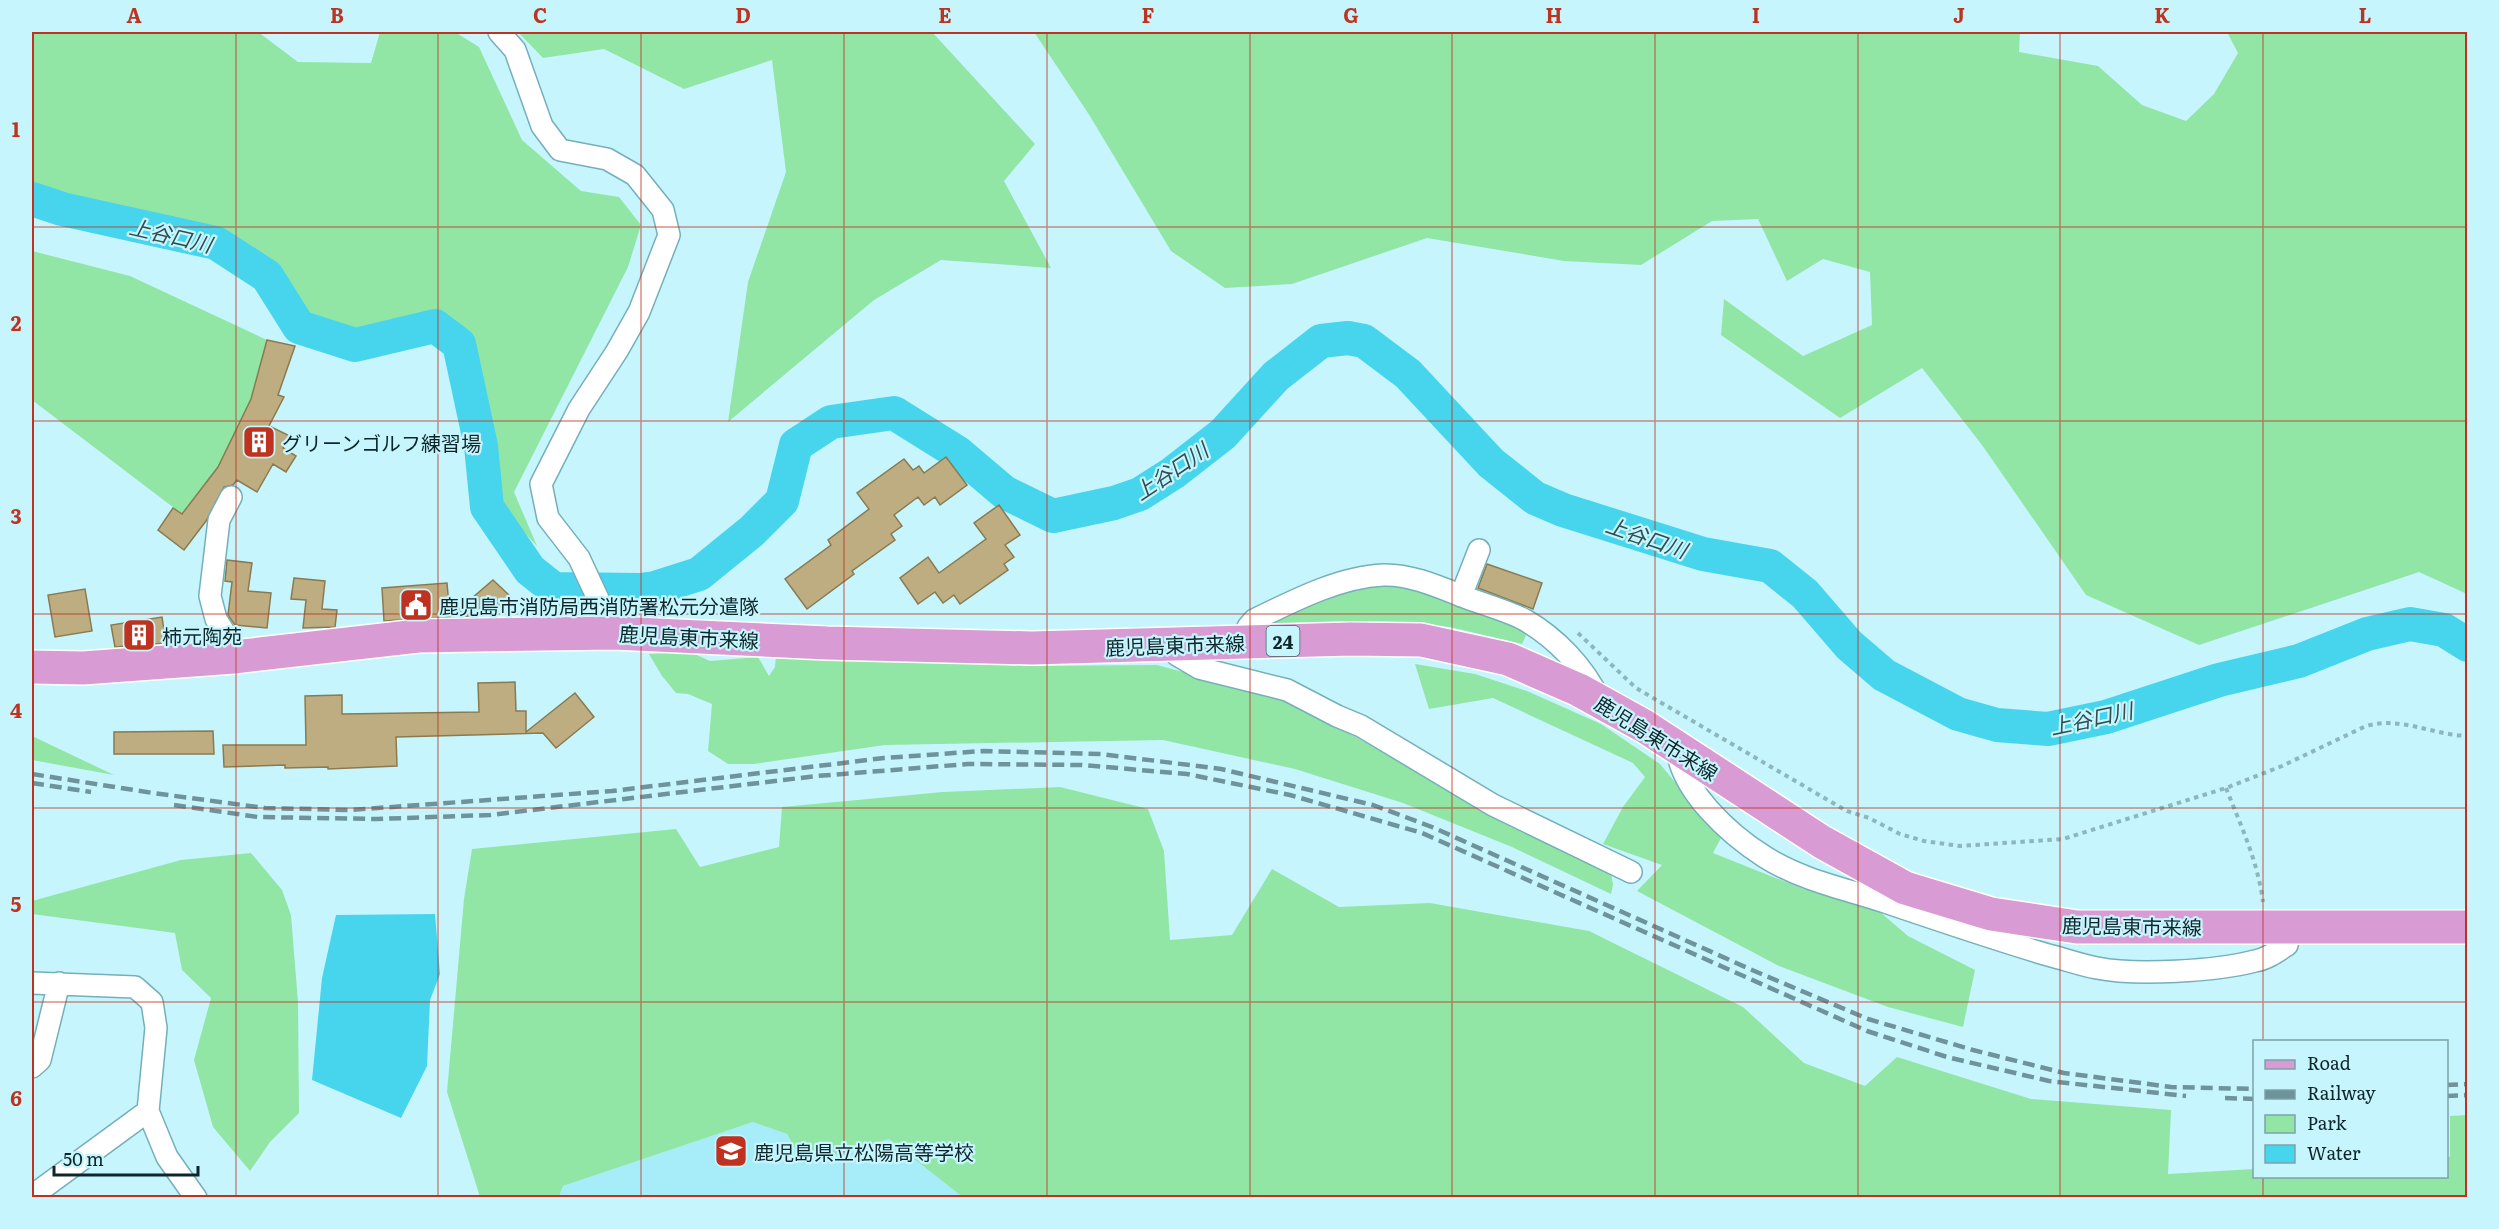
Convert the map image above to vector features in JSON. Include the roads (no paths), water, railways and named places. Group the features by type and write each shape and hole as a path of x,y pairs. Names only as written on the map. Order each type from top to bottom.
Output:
{"main road":[{"name":"鹿児島東市来線","path":"32,668 83,668 234,657 418,636 614,633 827,643 1009,647 1351,639 1421,640 1508,659 1579,690 1677,747 1822,842 1905,888 1990,914 2077,927 2468,927"}],"street":[{"path":"499,32 515,50 542,126 560,150 607,159 635,175 663,210 669,235 639,312 617,351 579,409 541,484 548,518 579,558 614,633"},
{"path":"231,498 219,520 210,596 216,619 232,645 234,657"},
{"path":"1461,596 1479,550"},
{"path":"1244,642 1248,627 1254,620 1314,593 1364,578 1383,575 1404,577 1524,620 1551,639 1579,665 1593,685 1601,702"},
{"path":"1169,644 1177,655 1199,669 1287,690 1361,726 1493,805 1630,872"},
{"path":"1677,747 1678,763 1685,778 1702,802 1737,836 1764,857 1802,876 2038,952 2097,968 2170,970 2221,968 2258,961 2288,945 2277,927"},
{"path":"32,983 135,987 152,1002 156,1028 148,1111 167,1157 196,1197"},
{"path":"32,1067 40,1060 59,983"},
{"path":"32,1197 148,1111"}],"water":[{"path":"435,914 440,974 430,1000 427,1066 401,1118 312,1080 322,978 336,915"}],"waterway":[{"name":"上谷口川","path":"32,199 62,209 216,243 267,276 299,327 355,345 435,326 459,344 481,446 487,507 530,570 554,589 640,590 655,588 699,574 752,531 782,501 796,445 831,422 894,413 958,453 1004,492 1053,516 1114,503 1140,494 1173,473 1223,434 1276,376 1321,341 1348,338 1364,341 1408,374 1491,463 1535,498 1563,510 1703,554 1770,566 1805,594 1849,645 1884,675 1958,714 1997,725 2048,729 2106,717 2219,680 2299,661 2367,634 2410,624 2444,630 2468,645"}],"railway":[{"path":"32,774 265,808 350,810 612,791 884,758 983,751 1101,754 1221,769 1373,805 1432,827 1752,970 1868,1019 1973,1050 2064,1073 2171,1087 2253,1089"},
{"path":"174,805 258,817 377,819 490,815 817,776 968,764 1082,765 1187,774 1290,795 1422,833 1867,1031 1947,1057 2049,1081 2186,1096"},
{"path":"32,783 91,792"},
{"path":"2448,1085 2468,1084"},
{"path":"2448,1096 2468,1095"},
{"path":"2225,1098 2253,1099"}],"place":[{"name":"グリーンゴルフ練習場","path":"259,442"},
{"name":"鹿児島市消防局西消防署松元分遣隊","path":"416,605"},
{"name":"柿元陶苑","path":"139,635"},
{"name":"鹿児島県立松陽高等学校","path":"731,1151"}]}
